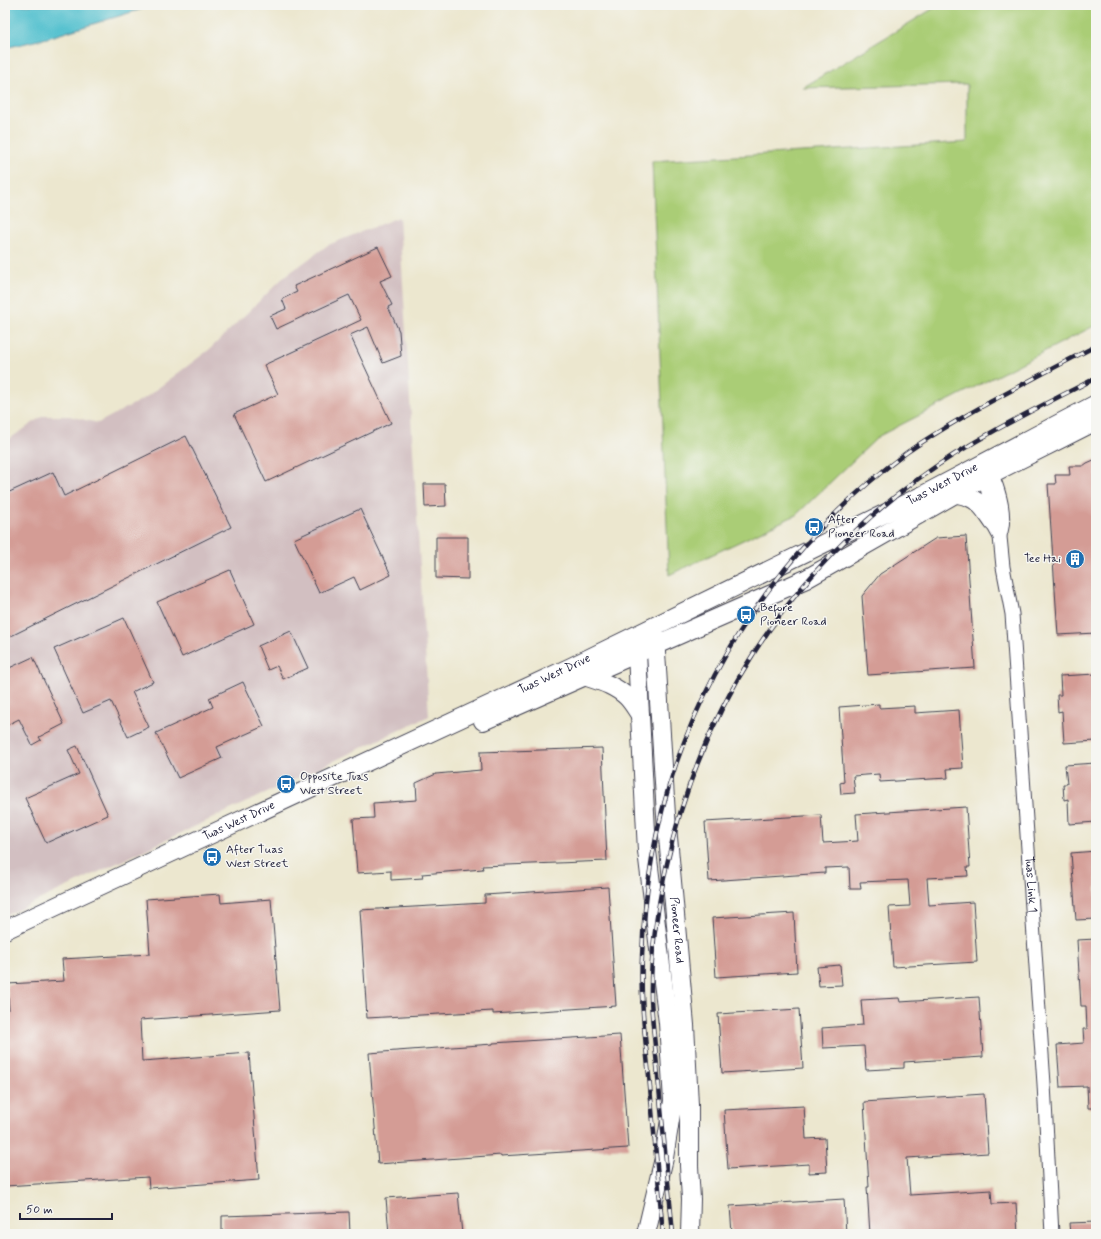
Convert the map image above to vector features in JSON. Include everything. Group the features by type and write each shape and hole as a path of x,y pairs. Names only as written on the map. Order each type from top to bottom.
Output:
{"main road":[{"name":"Tuas West Drive","path":"5,930 313,792 656,646 806,579 957,494 984,470 1096,404"},
{"name":"Tuas West Drive","path":"5,943 918,497 1096,421"},
{"path":"957,494 968,496 977,500 997,530"},
{"name":"Pioneer Road","path":"646,631 656,646 666,815 685,1026 689,1104 689,1166 691,1199 690,1234"},
{"name":"Pioneer Road","path":"646,631 637,653 647,851 668,1023 673,1101 664,1158 646,1234"},
{"path":"584,676 603,682 615,688 627,697 640,715"}],"street":[{"name":"Tuas Link 1","path":"984,470 997,530 1002,567 1012,614 1044,1084 1052,1234"}],"shaded area":[{"path":"399,217 429,716 5,916 5,442 43,416 69,416 98,423 145,398 210,349 284,277 328,245"}],"green space":[{"path":"939,5 1096,5 1096,325 879,436 796,515 669,575 652,161 967,142 967,84 802,88"}],"water":[{"path":"5,5 155,5 47,38 5,48"}],"building":[{"path":"378,247 392,276 380,281 392,305 388,307 399,331 401,356 383,363 368,327 350,335 391,423 266,482 234,414 278,394 264,365 361,320 349,295 276,329 270,316 286,309 282,299 297,292 294,286"},
{"path":"186,436 231,527 5,639 5,494 53,472 64,496"},
{"name":"Tee Hai","path":"1096,459 1096,633 1058,635 1048,484 1056,484 1055,475 1070,475 1069,466 1083,466"},
{"path":"424,484 445,484 446,506 425,507"},
{"path":"360,509 391,575 360,590 354,577 319,593 294,539"},
{"path":"966,536 975,668 868,675 862,596 880,574 936,538"},
{"path":"436,537 468,537 468,579 436,578"},
{"path":"230,570 254,624 182,657 157,602"},
{"path":"124,618 153,682 132,692 149,727 128,737 111,701 83,713 54,649"},
{"path":"291,631 308,668 283,679 277,666 268,670 258,646"},
{"path":"33,657 64,724 39,737 41,740 32,745 19,719 5,726 5,670"},
{"path":"1096,674 1096,741 1064,743 1062,711 1058,712 1057,695 1061,695 1060,676"},
{"path":"243,682 264,726 217,747 222,758 178,778 156,733 213,707 209,698"},
{"path":"879,704 879,708 915,706 915,713 959,710 963,768 947,769 948,778 880,782 879,774 853,776 855,793 841,794 840,783 844,782 839,707"},
{"path":"77,746 108,815 46,843 25,798 79,774 68,750"},
{"path":"602,748 607,861 482,866 483,869 422,874 423,878 391,880 391,871 357,873 353,819 374,818 373,803 417,800 416,783 436,774 481,770 480,752"},
{"path":"1096,763 1096,822 1069,824 1068,799 1064,800 1063,784 1067,784 1065,765"},
{"path":"966,807 970,867 967,867 968,876 927,878 929,905 973,902 977,962 893,967 889,907 910,906 908,880 860,882 861,889 850,889 849,867 825,868 825,873 709,881 705,822 821,815 823,843 858,841 856,814"},
{"path":"1096,851 1096,919 1076,920 1071,853"},
{"path":"608,887 616,1006 493,1014 493,1011 367,1018 360,910 485,903 485,895"},
{"path":"220,894 221,903 271,899 280,1010 140,1020 142,1061 249,1053 259,1180 149,1188 148,1177 5,1186 5,1009 9,1009 7,984 64,981 62,959 150,954 146,899"},
{"path":"794,913 797,972 716,977 712,918"},
{"path":"1096,939 1096,1108 1088,1108 1087,1086 1060,1087 1057,1045 1084,1043 1083,1029 1087,1029 1086,1006 1081,1006 1077,940"},
{"path":"840,965 842,985 819,986 817,967"},
{"path":"979,997 983,1057 904,1062 904,1068 866,1070 864,1046 823,1048 822,1028 863,1025 861,1000 899,998 900,1002"},
{"path":"799,1009 803,1068 722,1073 718,1014"},
{"path":"620,1035 628,1148 378,1164 369,1053"},
{"path":"984,1094 988,1153 907,1158 910,1195 991,1190 992,1204 1016,1203 1018,1234 870,1234 864,1102"},
{"path":"804,1106 806,1139 825,1138 827,1172 809,1173 809,1164 728,1169 724,1110"},
{"path":"458,1193 462,1234 389,1234 386,1198"},
{"path":"844,1199 846,1234 732,1234 730,1206"},
{"path":"349,1212 350,1234 222,1234 222,1216"},
{"path":"1096,1222 1096,1234 1070,1234 1069,1223"}],"railway":[{"path":"663,1234 642,1002 642,957 645,908 652,859 662,811 669,787 676,764 694,718 715,674 740,632 768,591 798,553 832,517 868,484 906,453 947,426 1096,346"},
{"path":"673,1234 651,998 653,949 657,916 666,868 681,810 701,754 726,701 756,650 790,603 828,558 871,517 918,479 960,451 1005,425 1096,378"}],"place":[{"name":"After Pioneer Road","path":"814,527"},
{"name":"Tee Hai","path":"1075,559"},
{"name":"Before Pioneer Road","path":"746,615"},
{"name":"Opposite Tuas West Street","path":"286,784"},
{"name":"After Tuas West Street","path":"212,857"}]}
